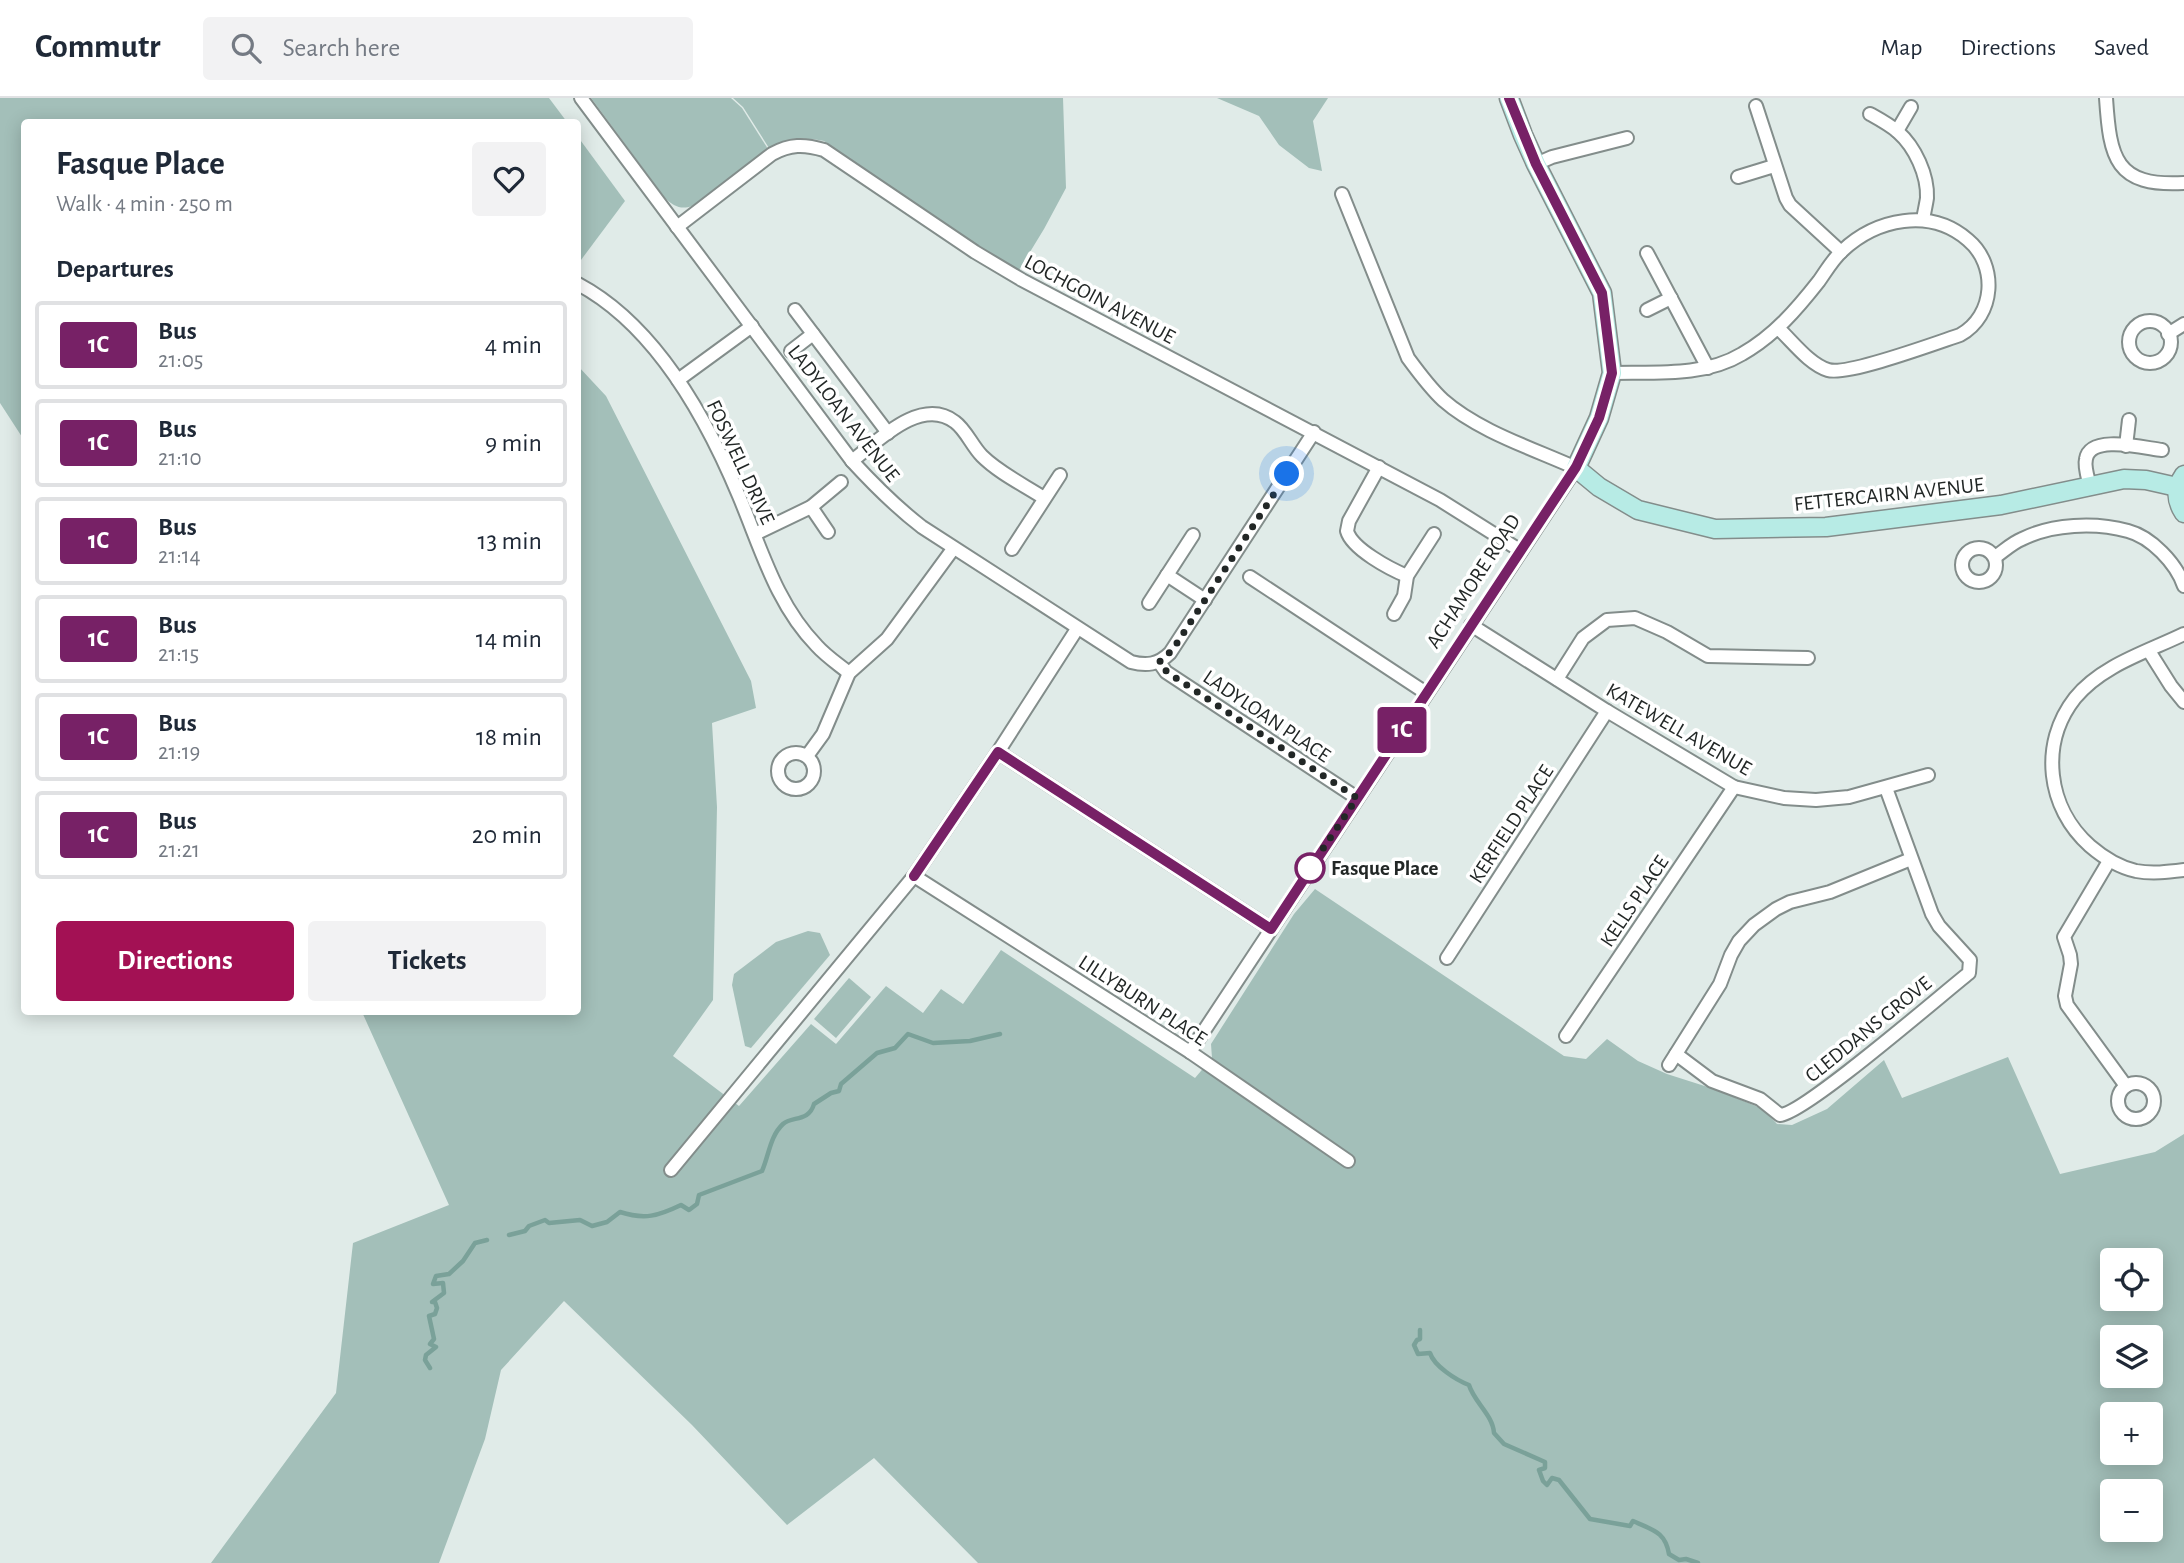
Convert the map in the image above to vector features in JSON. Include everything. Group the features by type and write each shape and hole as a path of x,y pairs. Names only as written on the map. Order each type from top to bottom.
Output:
{"street":[{"name":"LADYLOAN AVENUE","path":"581,98 852,461 899,510 953,549 1131,662 1141,665 1156,663"},
{"name":"ACHAMORE ROAD","path":"1190,1052 1576,467 1599,418 1612,373 1602,293 1536,164 1509,98"},
{"path":"2106,98 2111,146 2122,166 2142,181 2184,183"},
{"path":"1756,106 1782,191 1790,205 1841,252"},
{"path":"1897,131 1911,107"},
{"path":"1870,114 1897,131 1909,145 1922,170 1927,198 1923,220"},
{"path":"1536,164 1552,157 1627,138"},
{"name":"LOCHGOIN AVENUE","path":"677,227 772,154 796,145 824,150 1021,281 1379,467 1440,500 1521,551"},
{"path":"1738,177 1774,166"},
{"path":"1342,194 1408,358 1424,380 1444,401 1488,429 1576,467"},
{"path":"1612,373 1692,371 1708,368 1741,355 1779,328 1841,252 1884,225 1910,219 1923,220 1957,231 1976,247 1986,266 1989,292 1985,306 1968,331 1857,368 1832,372 1814,363 1779,328"},
{"path":"1647,253 1708,368"},
{"name":"FOSWELL DRIVE","path":"581,286 608,302 632,325 678,380 720,455 764,563 791,612 816,645 849,673"},
{"path":"1647,310 1671,298"},
{"path":"795,310 888,433"},
{"path":"2168,334 2184,324"},
{"path":"678,380 752,326"},
{"path":"792,351 813,334"},
{"path":"852,461 905,421 925,414 935,414 954,420 987,461 1045,498"},
{"path":"2126,446 2129,419"},
{"path":"1156,663 1170,653 1314,432"},
{"path":"2090,486 2085,463 2088,452 2093,447 2104,443 2162,450"},
{"path":"1379,467 1349,521 1348,536 1352,542 1389,568 1407,576"},
{"name":"FETTERCAIRN AVENUE","path":"1576,467 1599,487 1638,510 1715,529 1826,527 2001,505 2124,479 2181,481"},
{"path":"1012,550 1060,475"},
{"path":"2181,481 2179,506 2184,513"},
{"path":"754,534 811,507 841,482"},
{"path":"811,507 828,532"},
{"path":"1995,557 2022,539 2052,530 2073,527 2130,531 2154,546 2175,569 2184,586"},
{"path":"1394,614 1404,596 1407,576 1434,534"},
{"path":"1149,603 1193,535"},
{"path":"807,756 823,734 849,673 887,639 953,549"},
{"path":"1167,575 1205,600"},
{"path":"1250,577 1426,693"},
{"path":"1558,679 1583,638 1607,620 1635,618 1667,632 1708,656 1808,658"},
{"name":"KATEWELL AVENUE","path":"1471,625 1734,787 1784,798 1816,800 1849,797 1928,775"},
{"path":"671,1170 914,876 1077,629"},
{"path":"2184,634 2109,669 2087,685 2068,708 2054,740 2053,777 2061,809 2081,838 2109,861 2145,872 2184,870"},
{"path":"2148,651 2184,702"},
{"name":"LADYLOAN PLACE","path":"1156,663 1357,798"},
{"name":"KERFIELD PLACE","path":"1447,958 1607,711"},
{"path":"998,752 1271,929"},
{"name":"KELLS PLACE","path":"1566,1036 1734,787"},
{"name":"CLEDDANS GROVE","path":"1886,788 1931,914 1938,926 1969,960 1969,973 1821,1092 1788,1115 1780,1115 1760,1099 1712,1081 1672,1059 1720,984 1739,941 1754,925 1790,902 1830,892 1911,859"},
{"path":"2109,861 2064,937 2071,964 2065,996 2070,1012 2126,1086"},
{"name":"LILLYBURN PLACE","path":"914,876 1190,1052 1348,1161"}],"green space":[{"path":"0,98 549,98 565,119 21,119 21,435 0,403"},
{"path":"591,98 731,98 742,108 768,149 692,206 677,207 665,198"},
{"path":"733,98 1063,98 1066,188 1019,270 975,244 824,141 796,139 769,148 743,107"},
{"path":"1217,98 1328,98 1313,121 1322,171 1309,168 1279,145 1259,116"},
{"path":"581,141 625,201 581,260"},
{"path":"581,369 606,396 751,681 756,708 712,723 717,807 713,1000 673,1056 739,1106 811,1024 836,1044 886,986 923,1013 941,989 963,1004 1001,950 1195,1078 1212,1058 1211,1044 1294,914 1315,889 1564,1056 1586,1059 1607,1039 1638,1061 1763,1109 1777,1124 1792,1125 1827,1109 1884,1060 1902,1098 2008,1057 2060,1174 2155,1152 2184,1134 2184,1563 978,1563 874,1458 787,1525 692,1425 564,1301 501,1370 485,1439 439,1563 211,1563 336,1393 353,1243 449,1205 363,1015 581,1015"},
{"path":"808,931 820,933 830,955 751,1048 745,1046 732,985 734,974 776,942"},
{"path":"849,978 871,997 836,1038 814,1019"}],"waterway":[{"path":"509,1235 525,1231 529,1226 545,1220 549,1223 580,1220 592,1226 607,1222 620,1212 651,1216 681,1205 689,1210 697,1204 699,1195 762,1171 772,1140 783,1124 808,1114 814,1104 839,1091 841,1084 877,1053 895,1048 908,1034 933,1043 970,1041 1000,1034"},
{"path":"430,1368 425,1360 426,1355 436,1347 430,1344 434,1339 429,1316 435,1314 437,1308 435,1302 432,1302 444,1293 443,1283 433,1284 436,1276 449,1274 463,1261 475,1243 487,1240"},
{"path":"1420,1330 1420,1339 1414,1345 1418,1354 1430,1353 1446,1372 1469,1385 1490,1420 1494,1433 1504,1444 1545,1462 1545,1468 1539,1470 1547,1485 1552,1478 1559,1480 1590,1519 1630,1526 1633,1521 1661,1536 1669,1554 1679,1560 1698,1563"}],"bus line":[{"name":"1C","path":"914,876 998,752 1271,929 1576,467 1599,418 1612,373 1602,293 1536,164 1509,98"}],"place":[{"name":"Fasque Place","path":"1310,868"}],"route":[{"path":"1287,474 1175,646 1159,662 1167,672 1357,798 1310,868"}]}
